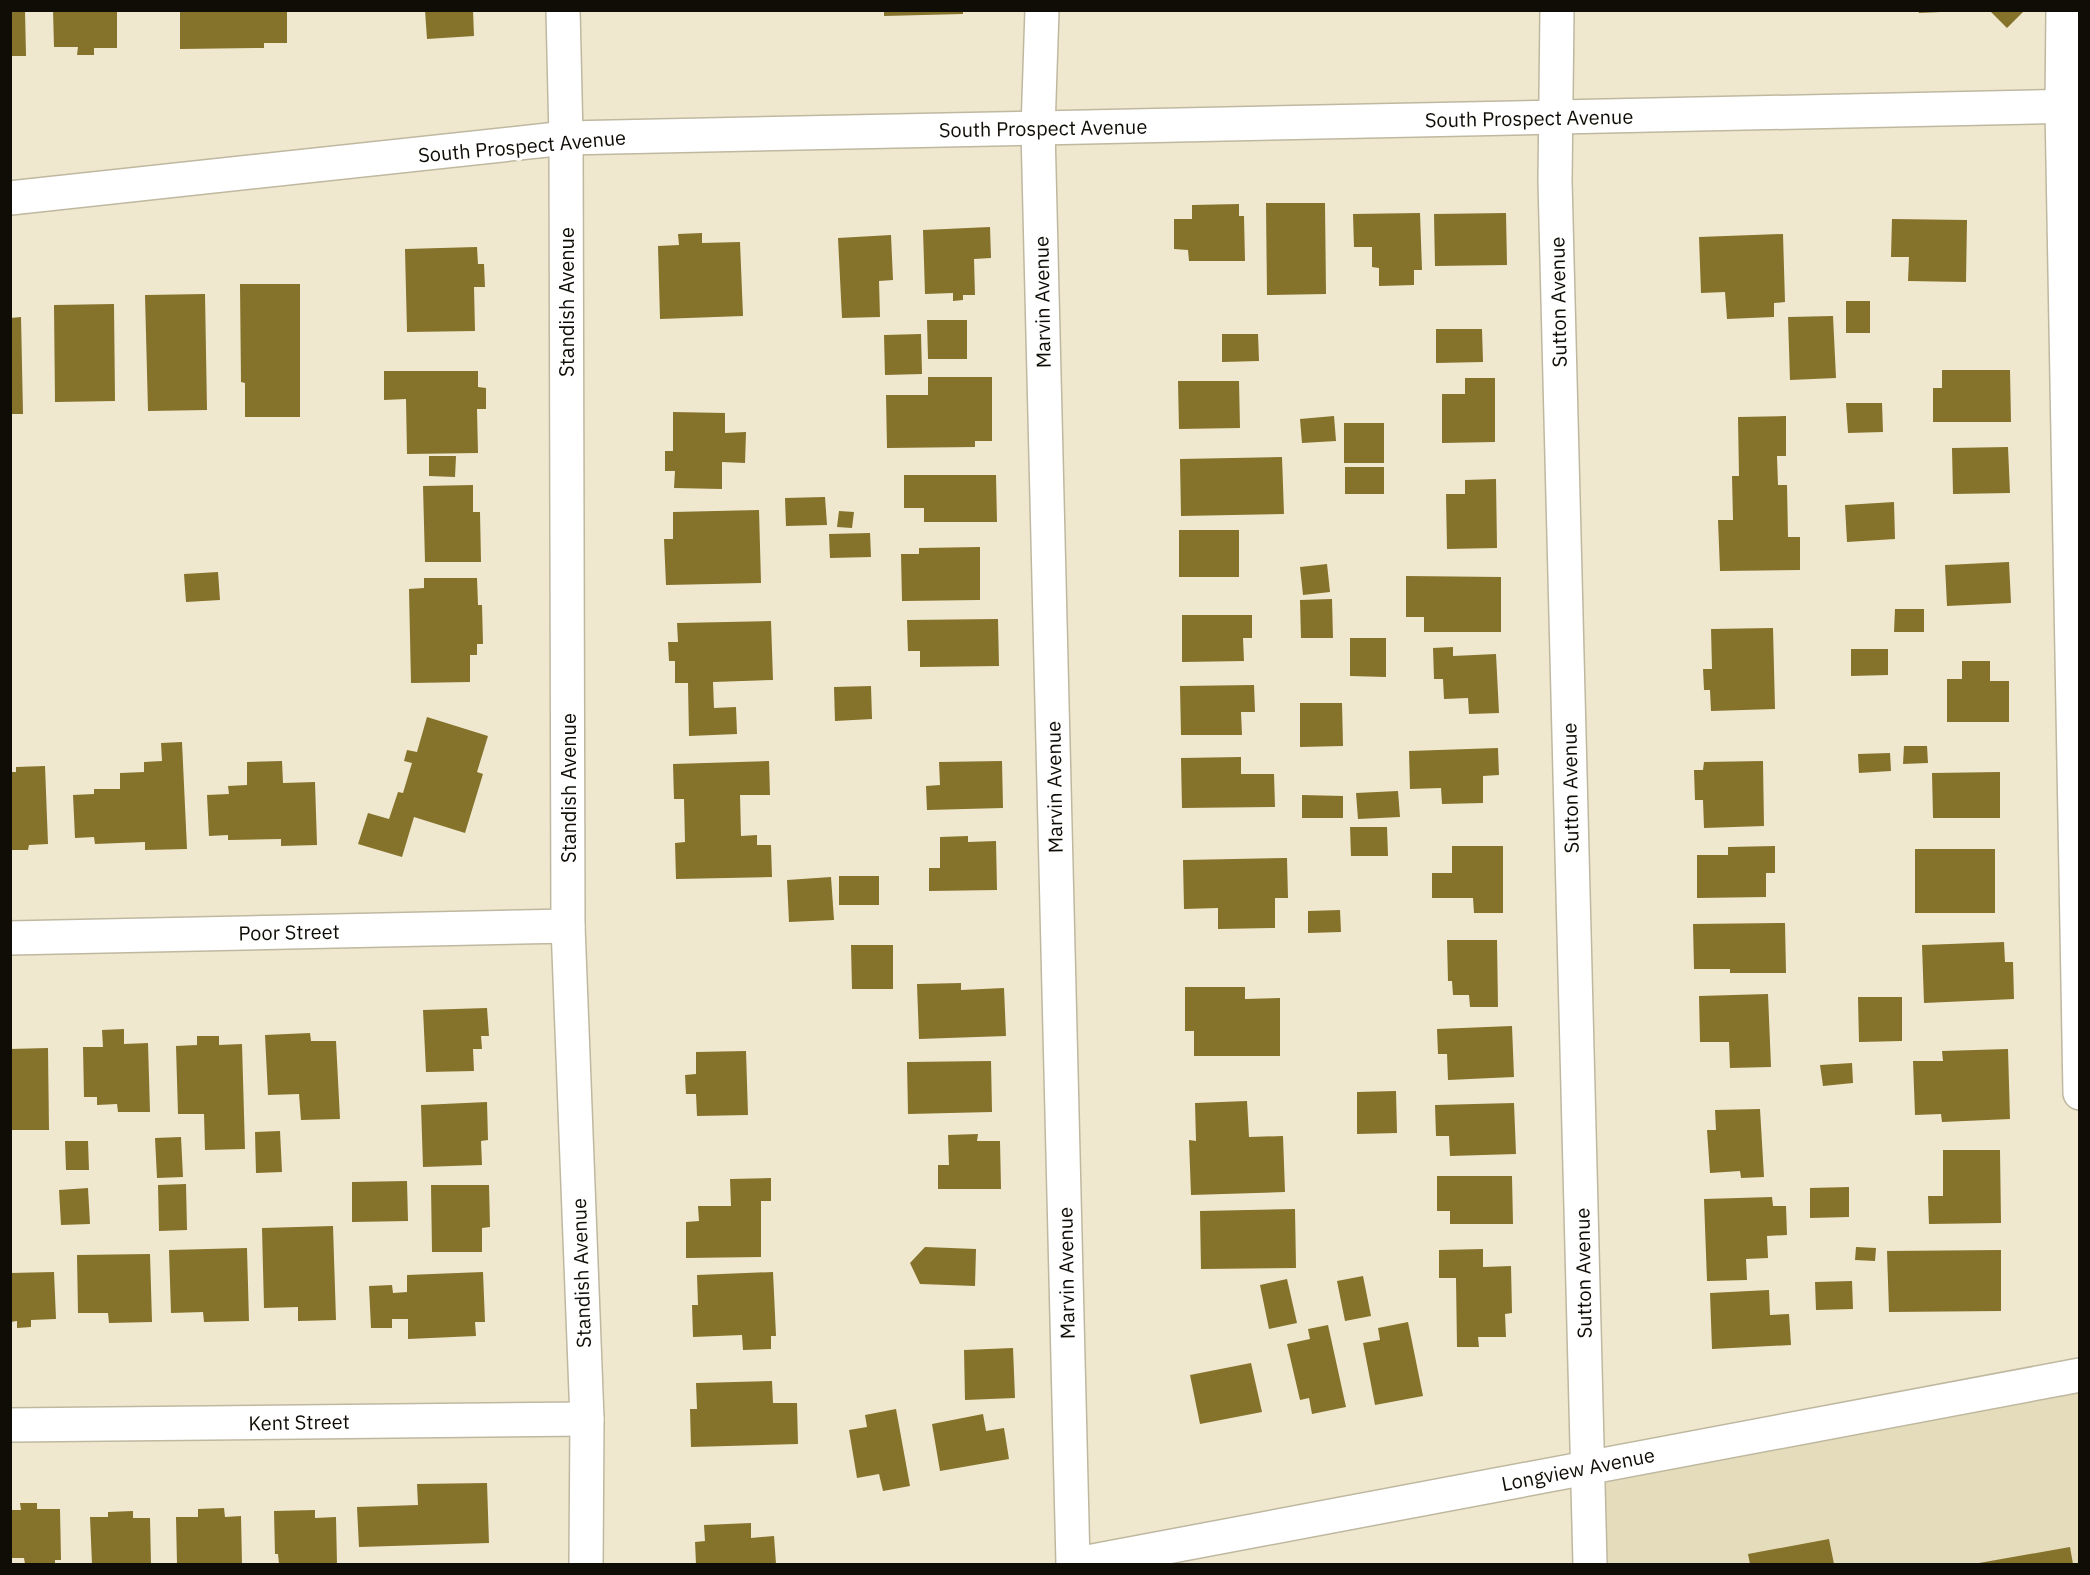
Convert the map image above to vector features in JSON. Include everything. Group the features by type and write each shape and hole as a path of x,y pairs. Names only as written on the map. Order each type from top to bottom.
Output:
{"street":[{"name":"Standish Avenue","path":"563,10 566,138 568,926 587,1419 586,1564"},
{"name":"Marvin Avenue","path":"1042,10 1038,129 1075,1564"},
{"name":"Sutton Avenue","path":"1557,10 1557,264 1590,1564"},
{"path":"2063,10 2071,107 2079,1093"},
{"name":"South Prospect Avenue","path":"10,198 566,138 2071,107"},
{"name":"Poor Street","path":"10,938 568,926"},
{"name":"Longview Avenue","path":"1075,1564 2079,1375"},
{"name":"Kent Street","path":"10,1425 587,1419"}],"shaded area":[{"path":"2079,1375 2079,1564 1590,1564 1587,1468"}],"building":[{"path":"10,10 25,10 26,56 10,56"},
{"path":"53,10 117,10 117,48 94,48 94,55 77,55 78,47 54,47"},
{"path":"180,10 287,10 287,43 264,43 264,48 180,49"},
{"path":"425,10 473,10 474,36 427,39"},
{"path":"884,10 963,10 963,14 884,16"},
{"path":"1918,10 1941,10 1941,12 1919,13"},
{"path":"1989,10 2025,10 2007,28"},
{"path":"1266,203 1325,203 1326,294 1267,295"},
{"path":"1239,204 1239,216 1244,216 1245,261 1189,261 1188,250 1174,249 1174,219 1192,219 1192,205"},
{"path":"1420,213 1422,270 1414,270 1414,285 1379,286 1379,268 1372,267 1372,247 1354,247 1353,214"},
{"path":"1506,213 1507,265 1435,266 1434,214"},
{"path":"1892,219 1967,220 1966,282 1908,281 1909,257 1891,257"},
{"path":"990,227 991,258 974,259 975,295 963,295 963,300 953,301 953,293 925,294 923,230"},
{"path":"702,233 702,243 740,242 743,316 660,319 658,246 679,245 678,234"},
{"path":"1783,234 1785,302 1774,303 1774,317 1727,319 1725,292 1701,293 1699,237"},
{"path":"891,235 893,280 879,281 880,317 842,318 838,238"},
{"path":"477,247 478,264 484,264 485,287 474,287 475,331 407,332 405,249"},
{"path":"240,284 300,284 300,417 245,417 245,383 241,382"},
{"path":"205,294 207,410 148,411 145,295"},
{"path":"1846,301 1870,301 1870,333 1846,333"},
{"path":"114,304 115,401 55,402 54,305"},
{"path":"1833,316 1836,378 1790,380 1788,317"},
{"path":"21,317 23,414 10,414 10,318"},
{"path":"927,320 967,320 967,359 928,359"},
{"path":"1436,329 1482,329 1483,362 1436,363"},
{"path":"921,334 922,374 885,375 884,335"},
{"path":"1222,334 1258,334 1259,361 1222,362"},
{"path":"1942,370 2010,370 2011,422 1933,422 1933,388 1942,388"},
{"path":"384,371 478,371 478,387 486,388 486,409 477,409 478,453 407,454 406,399 384,400"},
{"path":"928,377 992,377 992,441 975,441 975,447 887,448 886,395 928,395"},
{"path":"1465,378 1495,378 1495,442 1442,443 1442,394 1465,394"},
{"path":"1178,381 1239,381 1240,428 1179,429"},
{"path":"1846,403 1882,403 1883,432 1848,433"},
{"path":"673,412 725,413 725,433 746,432 745,463 722,462 722,489 674,488 675,471 665,471 665,451 673,451"},
{"path":"1334,416 1336,441 1302,443 1300,419"},
{"path":"1786,416 1786,456 1777,456 1778,485 1787,485 1788,537 1800,537 1800,570 1720,571 1718,520 1733,520 1732,476 1739,476 1738,417"},
{"path":"1344,423 1384,423 1384,463 1344,463"},
{"path":"2008,447 2010,493 1953,494 1952,448"},
{"path":"429,456 456,456 455,477 429,476"},
{"path":"1282,457 1284,514 1181,516 1180,459"},
{"path":"1345,467 1384,467 1384,494 1345,494"},
{"path":"904,475 996,475 997,522 924,522 924,508 904,508"},
{"path":"1496,479 1497,548 1447,549 1446,494 1465,494 1465,480"},
{"path":"473,485 473,512 480,512 481,562 425,562 423,486"},
{"path":"825,497 827,525 786,526 785,498"},
{"path":"1894,502 1895,539 1847,542 1845,505"},
{"path":"759,510 761,583 666,585 664,539 673,539 673,512"},
{"path":"839,511 854,512 852,528 837,527"},
{"path":"1179,530 1239,530 1239,577 1179,577"},
{"path":"870,533 871,557 830,558 829,534"},
{"path":"980,547 980,600 902,601 901,554 919,554 919,548"},
{"path":"2009,562 2011,603 1947,606 1945,565"},
{"path":"1327,564 1330,592 1303,595 1300,567"},
{"path":"218,572 220,600 186,602 184,574"},
{"path":"1406,576 1501,577 1501,632 1424,632 1424,617 1406,617"},
{"path":"424,578 477,578 478,605 482,605 483,644 477,644 477,655 470,655 470,682 411,683 409,589 424,588"},
{"path":"1332,599 1333,638 1301,638 1300,600"},
{"path":"1895,609 1924,609 1924,632 1894,632"},
{"path":"1182,615 1252,615 1252,638 1243,638 1244,661 1182,662"},
{"path":"998,619 999,666 920,667 920,651 908,651 907,620"},
{"path":"771,621 773,680 713,682 714,708 736,707 737,734 689,736 688,683 675,683 675,661 669,661 668,642 678,642 677,623"},
{"path":"1773,628 1775,709 1711,711 1710,690 1704,690 1703,669 1712,669 1711,629"},
{"path":"1350,638 1386,638 1386,677 1350,676"},
{"path":"1453,647 1453,656 1496,654 1499,713 1469,714 1468,698 1444,699 1443,679 1434,679 1433,648"},
{"path":"1851,649 1888,649 1888,675 1851,676"},
{"path":"1962,661 1990,661 1990,681 2009,681 2009,722 1947,722 1947,679 1962,679"},
{"path":"1254,685 1255,712 1241,712 1242,735 1181,735 1180,686"},
{"path":"871,686 872,719 835,721 834,687"},
{"path":"1300,703 1342,703 1343,746 1300,747"},
{"path":"427,717 488,736 477,772 483,774 465,833 414,817 402,857 358,844 368,813 389,819 398,792 403,793 412,763 404,761 407,750 417,752"},
{"path":"182,742 187,849 145,850 145,842 95,844 94,837 75,838 73,795 94,794 94,789 120,789 120,773 144,772 144,762 162,761 161,743"},
{"path":"1904,746 1927,746 1928,763 1903,764"},
{"path":"1498,748 1499,775 1483,776 1483,803 1442,804 1441,788 1410,789 1409,751"},
{"path":"1890,753 1891,771 1859,773 1858,754"},
{"path":"1241,757 1241,774 1274,774 1275,807 1182,808 1181,758"},
{"path":"282,761 283,783 315,782 317,845 281,846 281,839 228,840 228,835 209,836 207,795 229,794 228,786 247,785 247,762"},
{"path":"769,761 770,795 740,795 741,836 757,835 757,845 771,845 772,877 676,879 675,843 685,842 684,799 674,799 673,764"},
{"path":"1002,761 1003,808 927,810 926,786 940,785 939,762"},
{"path":"1763,761 1764,826 1704,828 1703,800 1695,800 1694,770 1703,770 1704,762"},
{"path":"45,766 48,844 29,845 28,850 10,850 10,772 16,772 16,767"},
{"path":"2000,772 2000,818 1933,818 1932,773"},
{"path":"1398,791 1400,817 1358,819 1356,793"},
{"path":"1302,795 1343,796 1343,818 1302,818"},
{"path":"1350,827 1387,827 1388,856 1351,856"},
{"path":"968,836 968,842 996,841 997,890 929,891 929,868 940,868 940,837"},
{"path":"1452,846 1503,846 1503,913 1474,913 1473,898 1432,898 1432,873 1452,873"},
{"path":"1775,846 1775,873 1766,873 1766,897 1697,898 1697,855 1728,855 1728,847"},
{"path":"1915,849 1995,849 1995,913 1915,913"},
{"path":"1287,858 1288,898 1275,898 1275,928 1218,929 1218,908 1184,909 1183,860"},
{"path":"839,876 879,876 879,905 839,905"},
{"path":"831,877 834,920 789,922 787,880"},
{"path":"1340,910 1341,932 1308,933 1308,911"},
{"path":"1785,923 1786,973 1730,973 1730,969 1694,969 1693,924"},
{"path":"1447,940 1497,940 1498,1007 1470,1007 1469,995 1453,995 1452,981 1448,981"},
{"path":"2004,942 2005,962 2013,962 2014,999 1924,1003 1922,945"},
{"path":"851,945 893,945 893,989 852,989"},
{"path":"961,983 961,990 1004,988 1006,1036 919,1039 917,984"},
{"path":"1185,987 1245,987 1245,999 1280,998 1280,1056 1194,1056 1194,1031 1185,1031"},
{"path":"1768,994 1771,1067 1730,1068 1729,1042 1700,1042 1699,996"},
{"path":"1858,997 1902,997 1902,1041 1859,1042"},
{"path":"487,1008 489,1036 481,1036 482,1049 473,1049 474,1071 426,1072 423,1010"},
{"path":"1512,1026 1514,1077 1448,1080 1447,1054 1438,1054 1437,1029"},
{"path":"124,1029 124,1044 148,1043 150,1112 118,1112 117,1104 97,1105 97,1097 84,1097 83,1047 103,1047 102,1030"},
{"path":"310,1033 311,1041 336,1041 340,1119 301,1120 299,1094 268,1095 265,1035"},
{"path":"197,1036 219,1036 219,1045 242,1044 245,1149 205,1150 204,1114 178,1114 176,1046 197,1045"},
{"path":"48,1048 49,1130 10,1130 10,1049"},
{"path":"2008,1049 2010,1119 1942,1122 1941,1114 1915,1115 1913,1061 1943,1061 1942,1051"},
{"path":"746,1051 748,1115 697,1116 696,1094 686,1094 685,1075 696,1074 696,1052"},
{"path":"991,1061 992,1112 908,1114 907,1062"},
{"path":"1852,1063 1853,1083 1823,1086 1820,1065"},
{"path":"1396,1091 1397,1133 1357,1134 1357,1092"},
{"path":"1247,1101 1249,1137 1283,1136 1285,1192 1191,1195 1189,1140 1196,1141 1195,1103"},
{"path":"487,1102 488,1140 481,1141 482,1165 423,1167 421,1105"},
{"path":"1514,1103 1516,1154 1450,1156 1449,1136 1436,1136 1435,1105"},
{"path":"1760,1109 1764,1177 1741,1178 1740,1171 1710,1173 1707,1130 1716,1130 1715,1110"},
{"path":"280,1131 282,1172 256,1173 255,1132"},
{"path":"978,1134 977,1141 1000,1141 1001,1189 938,1189 938,1165 949,1165 948,1135"},
{"path":"181,1137 183,1177 157,1178 155,1138"},
{"path":"65,1141 88,1141 89,1170 66,1170"},
{"path":"1943,1150 2000,1150 2001,1223 1929,1224 1928,1196 1943,1196"},
{"path":"1437,1176 1512,1176 1513,1224 1450,1224 1450,1211 1437,1211"},
{"path":"771,1178 771,1201 761,1201 761,1257 686,1258 686,1222 699,1221 698,1206 731,1206 730,1179"},
{"path":"407,1181 408,1221 352,1222 352,1182"},
{"path":"186,1184 187,1230 159,1231 158,1185"},
{"path":"431,1185 489,1185 490,1227 482,1228 482,1252 432,1252"},
{"path":"1849,1187 1849,1217 1810,1218 1810,1188"},
{"path":"88,1188 90,1224 61,1225 59,1190"},
{"path":"1772,1197 1773,1206 1786,1206 1787,1235 1767,1236 1768,1258 1746,1259 1747,1280 1707,1281 1704,1199"},
{"path":"1295,1209 1296,1268 1201,1269 1200,1211"},
{"path":"333,1226 336,1320 298,1321 298,1307 264,1308 262,1228"},
{"path":"925,1247 976,1249 975,1286 920,1284 910,1263"},
{"path":"1856,1247 1876,1248 1875,1261 1855,1260"},
{"path":"247,1248 249,1321 204,1322 203,1312 171,1313 169,1250"},
{"path":"1483,1249 1483,1267 1511,1266 1512,1313 1505,1314 1506,1337 1478,1337 1479,1347 1457,1347 1456,1278 1439,1278 1439,1250"},
{"path":"2001,1250 2001,1311 1889,1312 1887,1251"},
{"path":"150,1254 152,1322 109,1323 108,1313 78,1313 77,1255"},
{"path":"54,1272 56,1319 31,1320 31,1327 17,1328 17,1321 10,1322 10,1273"},
{"path":"483,1272 485,1322 475,1322 476,1336 408,1339 408,1319 392,1319 392,1328 371,1328 369,1286 392,1285 393,1293 407,1292 407,1275"},
{"path":"773,1272 776,1336 771,1336 771,1349 743,1350 742,1335 693,1337 692,1305 698,1305 697,1275"},
{"path":"1363,1276 1371,1316 1345,1321 1337,1281"},
{"path":"1287,1279 1297,1323 1269,1329 1260,1285"},
{"path":"1852,1281 1853,1309 1816,1310 1815,1282"},
{"path":"1769,1290 1770,1315 1789,1314 1791,1345 1712,1349 1710,1293"},
{"path":"1408,1322 1423,1396 1375,1405 1363,1343 1380,1340 1378,1328"},
{"path":"1328,1325 1346,1407 1312,1414 1309,1398 1300,1400 1287,1344 1310,1339 1308,1329"},
{"path":"1013,1348 1015,1398 965,1400 964,1350"},
{"path":"1251,1363 1262,1412 1200,1424 1190,1375"},
{"path":"772,1381 773,1403 797,1403 798,1444 691,1447 690,1409 697,1409 696,1383"},
{"path":"896,1409 910,1486 883,1491 879,1474 857,1478 849,1430 867,1427 865,1415"},
{"path":"983,1414 986,1431 1004,1428 1009,1459 940,1471 932,1424"},
{"path":"487,1483 489,1543 359,1547 357,1507 418,1505 417,1484"},
{"path":"20,1503 37,1503 37,1509 60,1509 61,1560 55,1560 55,1564 25,1564 24,1558 10,1558 10,1510 21,1510"},
{"path":"224,1508 225,1517 241,1516 242,1564 177,1564 176,1517 198,1517 198,1509"},
{"path":"315,1510 315,1518 336,1517 337,1564 279,1564 278,1554 275,1554 274,1511"},
{"path":"133,1511 133,1518 150,1518 151,1564 92,1564 90,1517 108,1517 108,1512"},
{"path":"751,1523 751,1538 774,1536 776,1564 696,1564 695,1542 705,1541 704,1525"},
{"path":"1829,1539 1834,1564 1750,1564 1748,1554"},
{"path":"2070,1547 2073,1564 1979,1564 1979,1563"}]}
